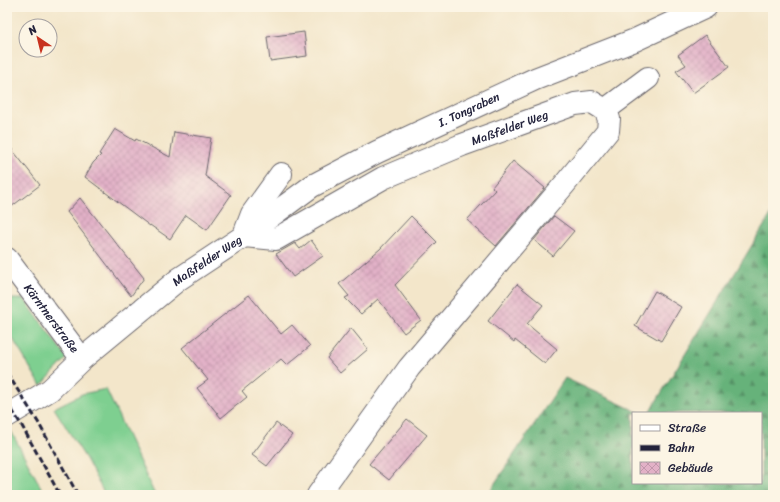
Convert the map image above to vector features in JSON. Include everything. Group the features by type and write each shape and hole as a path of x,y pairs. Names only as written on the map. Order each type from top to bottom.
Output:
{"street":[{"name":"I. Tongraben","path":"244,236 312,186 377,152 535,79 635,40 706,7"},
{"path":"318,495 409,368 608,131 609,120 605,110 648,78"},
{"name":"Maßfelder Weg","path":"7,416 50,390 82,359 179,279 244,236 276,239 383,178 462,145 575,104 592,102 605,110"},
{"path":"244,236 252,214 281,174"},
{"name":"Kärntnerstraße","path":"7,259 82,359"}],"green space":[{"path":"773,211 773,495 487,495 565,378 638,412 632,412 632,484 762,484 762,412 650,412"},
{"path":"7,293 12,299 24,299 67,358 41,386 7,329"},
{"path":"106,389 155,495 105,495 86,459 54,408 82,394"},
{"path":"11,431 45,495 7,494 7,433"}],"building":[{"path":"304,32 307,56 270,61 267,37"},
{"path":"705,35 729,67 693,93 676,71 686,65 678,55"},
{"path":"115,129 135,141 136,139 170,157 174,132 211,138 205,176 231,195 207,230 186,215 170,239 150,226 85,177 93,163 101,155 99,154"},
{"path":"7,143 40,185 7,210"},
{"path":"513,161 545,188 496,246 467,220 495,190 492,187"},
{"path":"80,198 144,278 131,296 67,212"},
{"path":"411,216 437,242 395,285 421,320 404,333 378,299 361,314 345,298 349,296 339,284 380,249"},
{"path":"554,216 574,231 553,256 534,240"},
{"path":"311,240 323,256 293,277 276,254 295,243 300,249"},
{"path":"517,284 543,305 527,324 557,349 545,364 488,321"},
{"path":"655,291 681,307 661,341 635,326"},
{"path":"249,295 281,334 292,325 310,346 287,365 281,359 242,391 247,397 221,418 197,388 208,380 182,348"},
{"path":"351,328 368,349 340,373 327,358"},
{"path":"407,419 427,435 389,480 369,464"},
{"path":"276,423 292,435 267,466 252,455"}],"railway":[{"path":"7,373 38,422 78,495"},
{"path":"7,402 60,495"}]}
